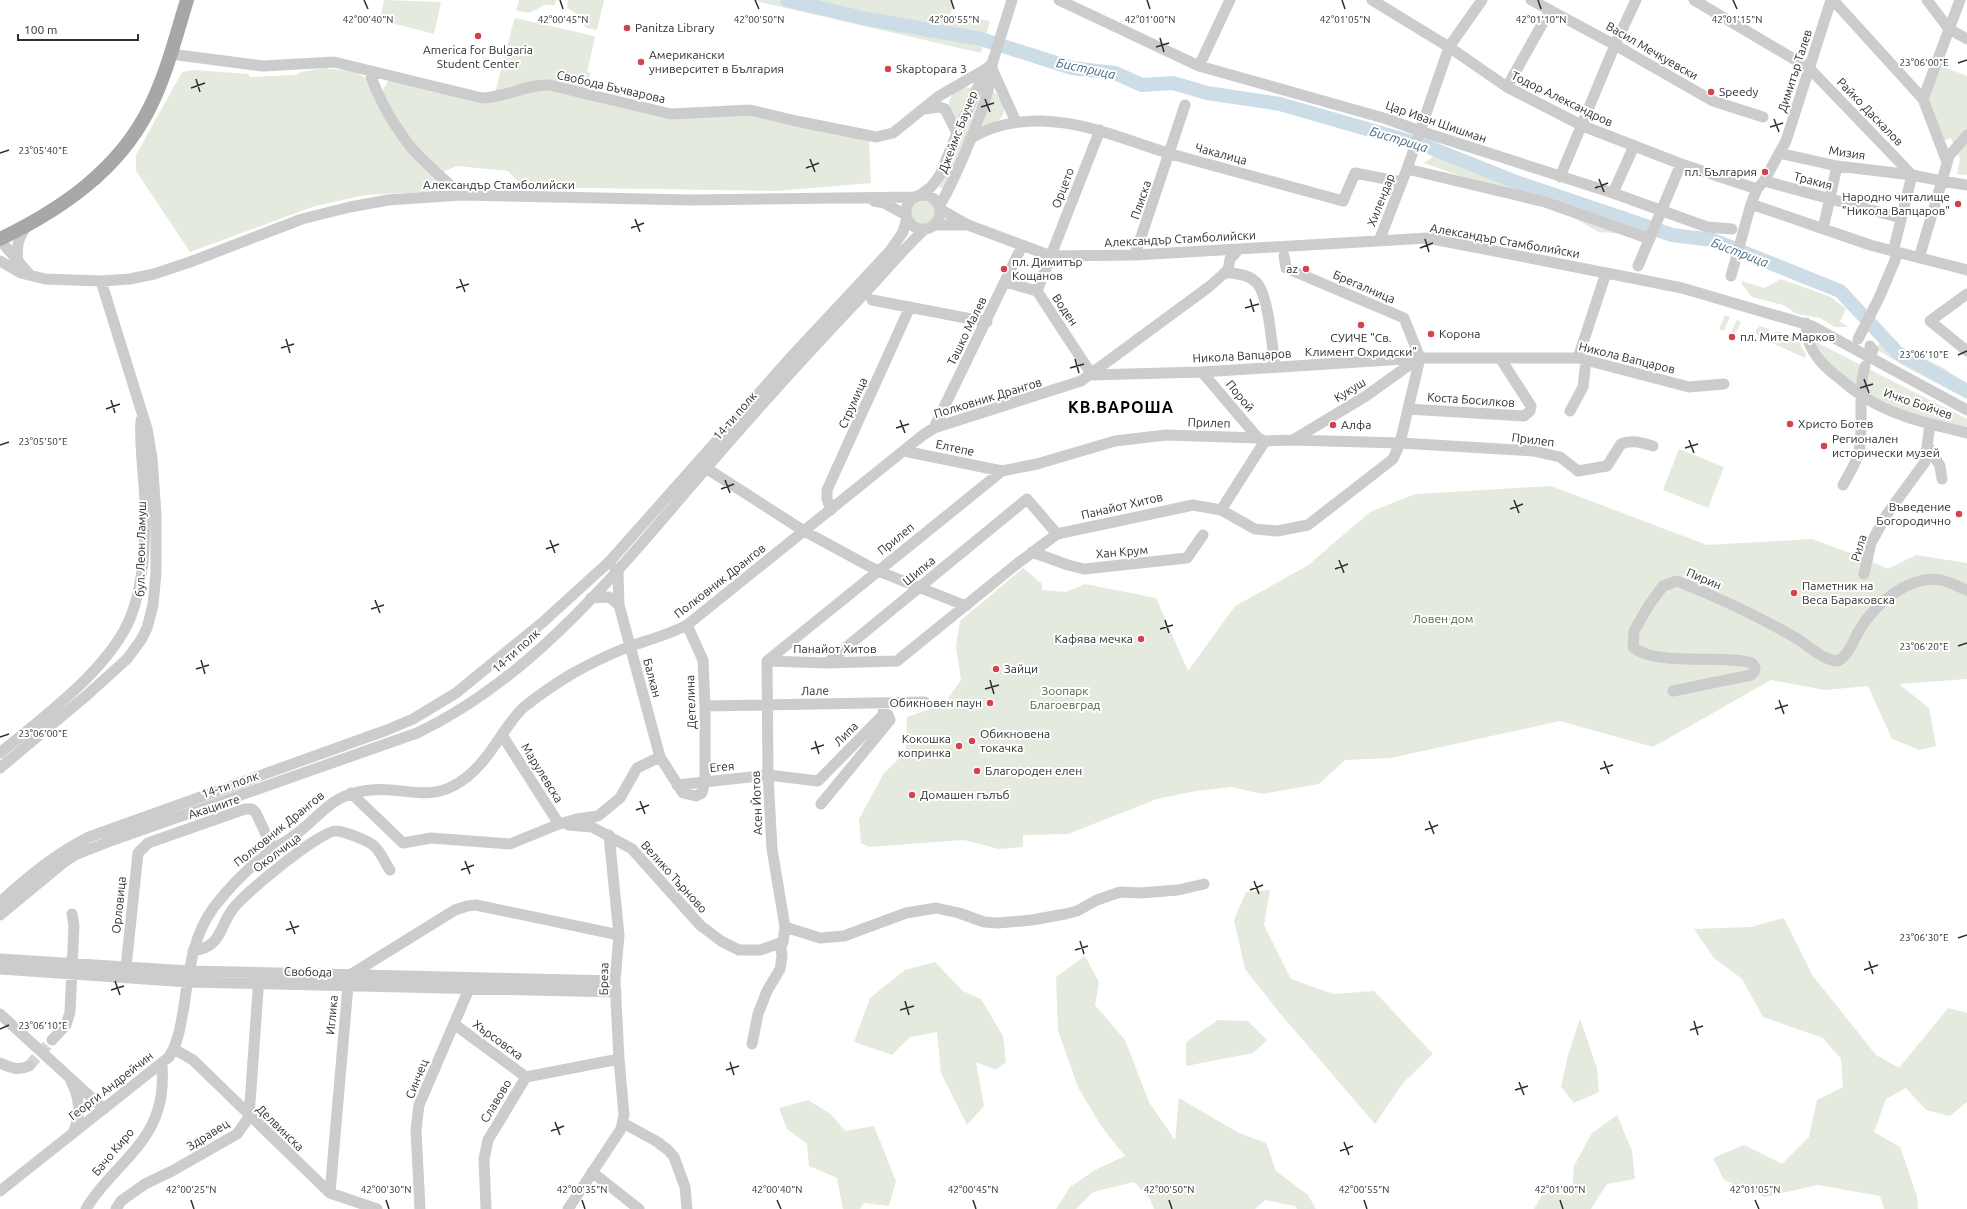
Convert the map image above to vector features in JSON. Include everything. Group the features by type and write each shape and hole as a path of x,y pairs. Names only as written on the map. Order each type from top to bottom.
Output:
{"main road":[{"path":"0,239 28,225 77,193 100,175 119,154 134,134 149,109 170,54 187,0"}],"street":[{"name":"Джеймс Баучер","path":"940,208 970,139 984,87 1012,0"},
{"name":"Цар Иван Шишман","path":"1059,0 1199,66 1387,119 1560,177 1613,193 1707,227 1732,229"},
{"path":"1199,66 1230,0"},
{"name":"Тодор Александров","path":"1372,0 1449,47 1507,87 1582,126 1681,164 1761,185"},
{"name":"Хилендар","path":"1379,241 1407,169 1449,47 1482,0"},
{"name":"Васил Мечкуевски","path":"1531,0 1615,45 1713,101 1763,117"},
{"path":"1560,177 1615,45 1636,0"},
{"name":"Райко Даскалов","path":"1694,0 1809,68 1912,175"},
{"path":"1832,0 1923,99 1947,162"},
{"name":"Димитър Талев","path":"1731,276 1751,204 1786,141 1832,0"},
{"path":"1927,0 1950,28 1967,39"},
{"path":"1923,99 1960,0"},
{"path":"1507,87 1550,10"},
{"name":"Свобода Бъчварова","path":"170,54 263,66 334,62 482,98 500,96 534,86 549,85 671,114 742,109 876,137 893,133 954,87 990,68"},
{"path":"990,68 1016,122"},
{"path":"369,71 382,104 411,146 461,195"},
{"path":"957,133 947,112 946,102 954,87 984,87 996,91 1006,101"},
{"name":"Джеймс Баучер","path":"917,196 936,182 957,133 984,87"},
{"path":"992,129 1004,120 1006,101"},
{"name":"Плиска","path":"1135,255 1185,105"},
{"path":"922,110 939,107 947,112"},
{"name":"Чакалица","path":"970,139 992,129 1016,122 1044,121 1100,130 1170,153 1343,201 1355,173 1401,182"},
{"name":"Орцето","path":"1051,256 1100,130"},
{"path":"1919,258 1949,156 1967,134"},
{"path":"1613,193 1634,146"},
{"name":"Мизия","path":"1779,153 1836,166 1912,175 1967,186"},
{"path":"1638,266 1681,164"},
{"path":"1823,229 1836,166"},
{"path":"1407,169 1545,202 1650,239"},
{"path":"1860,335 1880,298 1895,252 1901,218 1912,175"},
{"name":"Тракия","path":"1761,185 1829,198 1901,218"},
{"name":"Александър Стамболийски","path":"3,262 16,271 30,275 64,280 101,281 130,279 154,274 190,262 302,219 350,207 388,200 461,195 690,200 917,196"},
{"path":"917,196 932,197 940,208 940,216 930,227 916,227 907,217 908,205 917,196"},
{"name":"Александър Стамболийски","path":"860,197 884,203 907,217"},
{"path":"1751,204 1895,252 1937,261 1967,270"},
{"name":"Александър Стамболийски","path":"940,208 968,225 1051,256 1135,255 1428,238 1606,273 1682,288 1806,323 1818,328 1967,410"},
{"name":"14-ти полк","path":"0,902 43,864 89,837 387,730 438,705 456,693 515,646 610,561 792,356 890,251 903,232 907,217"},
{"path":"18,263 17,246 22,232 28,225"},
{"name":"Александър Стамболийски","path":"930,227 968,225"},
{"name":"14-ти полк","path":"0,916 62,863 88,849 417,733 446,719 499,684 556,633 618,572 706,468 800,362 930,227"},
{"path":"0,239 18,263 30,275"},
{"name":"Ташко Малев","path":"934,428 987,322 1022,246"},
{"name":"Полковник Дрангов","path":"188,977 193,951 200,929 227,890 273,849 298,833 330,802 350,793 373,789 419,794 442,791 463,781 472,773 522,708 566,676 583,666 630,647 673,633 687,625 731,592 804,531 934,428 1067,387 1092,374 1210,286 1225,272 1229,266 1230,259 1239,249"},
{"path":"0,251 3,262"},
{"name":"Воден","path":"1051,256 1037,291 1092,374"},
{"name":"Брегалница","path":"1284,256 1286,268 1404,318 1420,358"},
{"path":"1225,272 1242,274 1256,283 1264,298 1275,367"},
{"path":"1570,411 1583,387 1582,359 1606,273"},
{"name":"бул. Леон Ламуш","path":"0,768 86,696 127,659 141,640 146,628 154,592 156,514 152,458 148,429 141,412 127,361 101,281"},
{"path":"1006,282 1037,291"},
{"path":"1967,294 1930,321 1967,351"},
{"path":"872,300 987,322"},
{"name":"Струмица","path":"831,510 827,498 827,490 910,307"},
{"name":"Ичко Бойчев","path":"1806,323 1806,334 1821,364 1861,396 1889,410 1930,424 1967,432"},
{"name":"Никола Вапцаров","path":"1092,374 1202,372 1420,358 1582,359 1690,387 1724,384"},
{"name":"Панайот Хитов","path":"767,661 827,663 898,661 1032,552 1057,534 1193,505 1221,510 1254,529 1277,531 1308,525 1394,459 1400,443 1420,358"},
{"name":"Кукуш","path":"1292,440 1366,396 1420,358"},
{"name":"Коста Босилков","path":"1408,409 1524,416 1530,411 1531,406 1500,358"},
{"path":"1843,485 1855,462 1860,446 1861,396 1865,366"},
{"name":"Порой","path":"1202,372 1262,440"},
{"name":"бул. Леон Ламуш","path":"0,753 56,706 98,666 114,645 131,617 141,577 144,538 145,509 140,429 141,412"},
{"name":"Рила","path":"1864,574 1871,543 1887,514 1925,462 1930,424"},
{"name":"Прилеп","path":"767,661 1002,471 1037,464 1116,441 1166,435 1262,440 1400,443 1533,451 1560,456 1578,471 1607,466 1621,444 1625,442 1642,443 1653,446"},
{"path":"1221,510 1262,440"},
{"path":"1928,446 1940,466 1942,479"},
{"name":"Елтепе","path":"904,451 1002,471"},
{"path":"706,468 804,531 878,571 966,606"},
{"name":"Шипка","path":"827,663 1027,498 1057,534"},
{"name":"Хан Крум","path":"1032,552 1068,566 1084,568 1137,564 1187,558 1203,535"},
{"path":"610,561 618,572"},
{"name":"Балкан","path":"618,572 619,605 660,757 683,793 696,796 702,792 705,781"},
{"name":"Пирин","path":"1673,691 1751,675 1755,668 1752,663 1736,659 1676,659 1639,652 1633,647 1634,631 1649,605 1663,586 1677,581 1701,591 1796,638 1824,658 1838,662 1852,646 1860,629 1867,620 1893,593 1915,581 1940,580 1967,590"},
{"path":"591,598 609,597 619,605"},
{"name":"Детелина","path":"687,625 703,660 705,706 705,781"},
{"name":"Асен Йотов","path":"752,1044 758,1014 767,992 780,969 782,957 781,947 785,927 772,848 768,776 767,661"},
{"name":"Лале","path":"705,706 925,702"},
{"path":"821,804 890,720 888,715 883,715 884,703"},
{"name":"Липа","path":"818,781 883,715"},
{"name":"Марулевска","path":"502,735 559,824"},
{"path":"559,824 577,819 598,816 620,798 637,768 660,757"},
{"name":"Егея","path":"705,781 768,776 818,781"},
{"name":"Велико Търново","path":"350,793 403,843 431,838 510,844 559,824 592,827 632,849 700,925 721,941 739,950 760,950 783,942"},
{"name":"Акациите","path":"142,847 148,843 245,809 252,809 256,813 273,849"},
{"name":"Околчица","path":"193,951 207,949 220,934 232,910 254,886 321,836 335,831 349,834 373,846 390,870"},
{"name":"Бреза","path":"609,835 619,935 615,987 624,1115 623,1123"},
{"name":"Орловица","path":"126,967 138,853 142,847"},
{"path":"785,927 820,938 844,936 906,913 936,908 959,913 984,922 998,923 1032,920 1077,911 1096,900 1120,892 1140,893 1178,890 1204,884"},
{"path":"349,981 455,910 467,906 476,906 619,935"},
{"path":"52,1040 69,1018 74,926 72,914"},
{"name":"Свобода","path":"0,959 72,969 188,977 615,987"},
{"name":"Свобода","path":"0,969 126,967 188,977"},
{"name":"Георги Андрейчин","path":"0,1191 162,1063 174,1049 179,1035 188,977"},
{"path":"249,1117 259,979"},
{"name":"Свобода","path":"349,981 469,989 615,987"},
{"name":"Иглика","path":"330,1193 349,981"},
{"name":"Синчец","path":"420,1209 416,1130 419,1105 469,989"},
{"path":"1,1014 104,1109"},
{"name":"Хърсовска","path":"454,1024 526,1077"},
{"name":"Делвинска","path":"174,1049 193,1060 249,1117 330,1193 377,1209"},
{"name":"Славово","path":"486,1209 484,1159 488,1140 526,1077 619,1059"},
{"path":"0,1062 10,1068 21,1070 29,1066"},
{"name":"Бачо Киро","path":"86,1209 93,1196 137,1146 149,1129 158,1110 163,1083 162,1063"},
{"path":"68,1075 76,1092 80,1108 79,1120 74,1132"},
{"name":"Здравец","path":"116,1209 121,1201 145,1184 172,1171 237,1134 249,1117"},
{"path":"568,1209 621,1129 623,1123 656,1141 671,1154 685,1187 687,1209"},
{"path":"592,1172 639,1209"}],"green space":[{"path":"384,0 441,2 434,34 380,20"},
{"path":"519,0 556,0 555,5 545,5 529,13 516,10"},
{"path":"568,0 604,0 597,30 586,28 578,16 567,8"},
{"path":"751,0 953,0 951,14 990,21 981,53"},
{"path":"516,18 594,36 595,38 587,72 591,73 585,88 544,82 495,93 514,20"},
{"path":"1941,66 1967,76 1967,175 1957,174 1960,159 1951,138 1943,141 1927,99"},
{"path":"324,68 351,71 361,75 368,81 379,107 388,122 412,152 447,191 365,195 315,206 190,252 136,171 136,155 182,72 194,70 249,74 250,77 296,75 301,72"},
{"path":"388,81 395,81 476,101 548,89 676,118 741,113 869,140 871,183 777,191 523,187 508,171 456,166 443,172 413,144 383,96 382,91"},
{"path":"964,87 973,88 959,121 954,117 950,110 949,103 952,95"},
{"path":"981,91 984,92 946,190 936,186"},
{"path":"992,92 999,95 1003,100 1004,113 996,124 990,127 982,127"},
{"path":"1437,154 1486,166 1508,177 1529,193 1466,178 1424,163"},
{"path":"923,198 932,202 936,211 932,220 923,224 914,220 910,211 914,202"},
{"path":"1576,198 1625,211 1631,234 1599,232 1569,215"},
{"path":"1781,279 1831,297 1846,309 1840,322 1849,327 1835,327 1820,318 1797,314 1783,305 1752,297 1742,284 1742,281 1764,288"},
{"path":"1725,315 1730,317 1724,331 1719,329"},
{"path":"1737,320 1741,322 1734,336 1730,334"},
{"path":"1760,326 1770,329 1765,340 1756,334 1756,330"},
{"path":"1775,331 1796,336 1806,355 1805,358 1770,342"},
{"path":"1808,338 1967,419 1967,429 1932,423 1869,396 1830,366"},
{"path":"1884,340 1942,367 1967,384 1967,399 1902,365 1875,348"},
{"path":"1679,449 1724,467 1708,508 1663,490"},
{"name":"Ловен дом","path":"1551,486 1707,545 1812,539 1864,558 1888,569 1916,555 1967,563 1967,679 1899,684 1929,708 1936,746 1919,750 1892,739 1868,686 1825,690 1771,680 1653,747 1560,721 1391,758 1345,760 1319,784 1262,794 1232,787 1196,791 1157,799 1068,834 1023,835 1023,847 999,849 964,840 869,847 861,843 859,819 884,773 906,752 907,717 944,704 961,680 956,646 960,621 1023,568 1042,584 1042,590 1066,592 1085,584 1156,598 1188,671 1235,606 1307,566 1370,512 1415,494"},
{"path":"1270,890 1264,925 1291,979 1333,994 1374,991 1433,1054 1403,1083 1375,1124 1278,1011 1245,969 1234,920 1246,892"},
{"path":"1784,918 1813,976 1876,1055 1899,1068 1948,1008 1967,1013 1967,1102 1950,1116 1926,1110 1906,1088 1886,1099 1874,1132 1900,1147 1917,1196 1918,1209 1884,1209 1880,1196 1818,1185 1765,1197 1724,1180 1713,1158 1744,1145 1782,1164 1809,1137 1817,1100 1843,1087 1841,1059 1823,1038 1763,1017 1742,979 1714,958 1694,929 1751,927"},
{"path":"1085,956 1099,982 1095,1005 1125,1040 1149,1102 1175,1140 1179,1098 1239,1133 1266,1143 1276,1171 1308,1195 1316,1209 1297,1209 1295,1206 1265,1200 1255,1209 1154,1209 1150,1199 1134,1182 1093,1192 1076,1209 1056,1209 1070,1187 1095,1170 1125,1156 1101,1126 1078,1087 1058,1031 1056,977"},
{"path":"935,962 963,991 981,999 1003,1036 1006,1062 996,1070 976,1062 984,1106 967,1125 941,1073 937,1032 910,1037 892,1055 854,1042 870,998 905,970"},
{"path":"1580,1019 1597,1068 1599,1092 1574,1103 1561,1087 1568,1055"},
{"path":"1218,1020 1248,1021 1267,1040 1253,1053 1186,1066 1186,1042"},
{"path":"808,1100 831,1114 845,1131 874,1126 896,1181 889,1206 864,1203 860,1209 843,1209 837,1178 809,1166 807,1144 787,1129 779,1108"},
{"path":"1617,1115 1632,1151 1635,1179 1607,1184 1591,1209 1534,1209 1544,1192 1572,1196 1574,1166 1592,1133"}],"waterway":[{"name":"Бистрица","path":"787,0 867,19 981,39 1072,68 1115,73 1142,85 1173,83 1207,93 1280,104 1426,146 1516,182 1672,235 1713,240 1840,291 1898,353 1967,391"}],"tunnel":[{"path":"29,1066 52,1040"}],"place":[{"name":"Panitza Library","path":"627,28"},
{"name":"America for Bulgaria Student Center","path":"478,36"},
{"name":"Американски университет в България","path":"641,62"},
{"name":"Skaptopara 3","path":"888,69"},
{"name":"Speedy","path":"1711,92"},
{"name":"пл. България","path":"1765,172"},
{"name":"Народно читалище \"Никола Вапцаров\"","path":"1958,204"},
{"name":"пл. Димитър Кощанов","path":"1004,269"},
{"name":"az","path":"1306,269"},
{"name":"СУИЧЕ \"Св. Климент Охридски\"","path":"1361,325"},
{"name":"Корона","path":"1431,334"},
{"name":"пл. Мите Марков","path":"1732,337"},
{"name":"Христо Ботев","path":"1790,424"},
{"name":"Алфа","path":"1333,425"},
{"name":"Регионален исторически музей","path":"1824,446"},
{"name":"Въведение Богородично","path":"1959,514"},
{"name":"Паметник на Веса Бараковска","path":"1794,593"},
{"name":"Кафява мечка","path":"1141,639"},
{"name":"Зайци","path":"996,669"},
{"name":"Обикновен паун","path":"990,703"},
{"name":"Обикновена токачка","path":"972,741"},
{"name":"Кокошка копринка","path":"959,746"},
{"name":"Благороден елен","path":"977,771"},
{"name":"Домашен гълъб","path":"912,795"}],"district":[{"name":"КВ.ВАРОША","path":"1121,407"}],"park label":[{"name":"Зоопарк Благоевград","path":"1065,698"}]}
